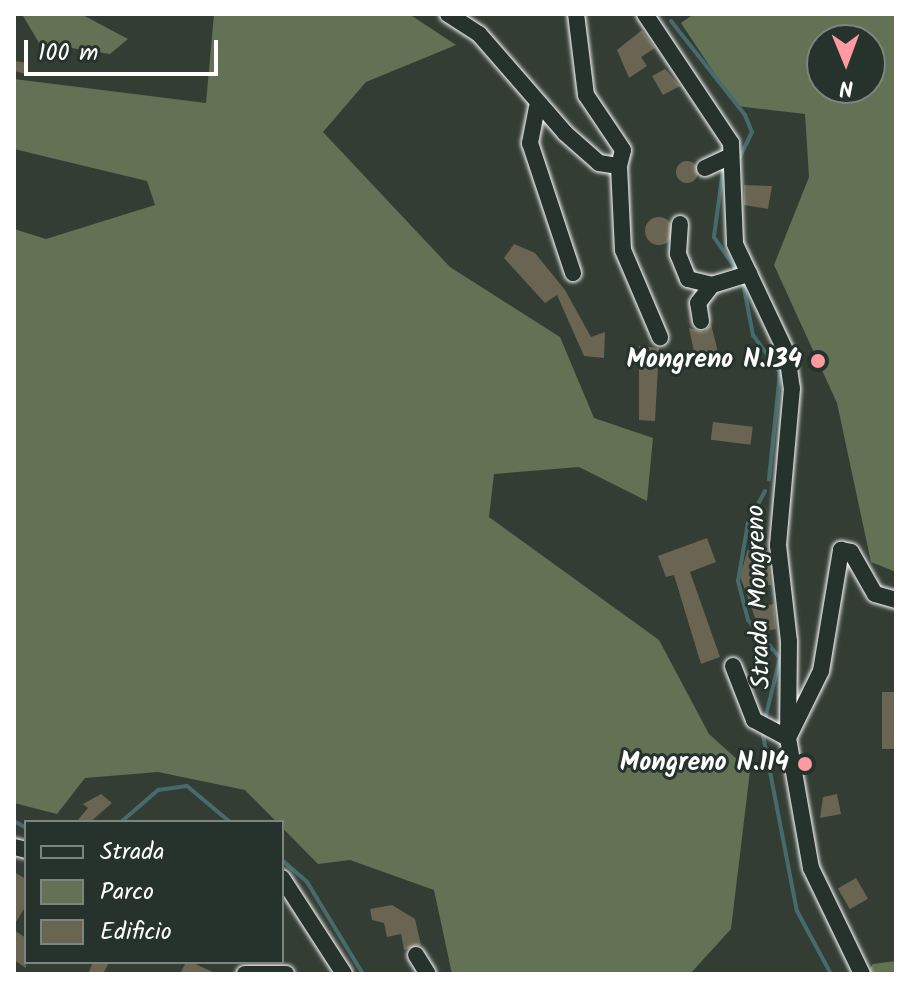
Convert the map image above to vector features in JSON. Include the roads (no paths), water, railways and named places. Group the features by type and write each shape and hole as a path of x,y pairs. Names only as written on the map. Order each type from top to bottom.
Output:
{"street":[{"path":"448,14 479,34 537,107 599,163 619,166"},
{"path":"576,14 586,95 623,150 619,166 623,250 660,337"},
{"name":"Strada Mongreno","path":"657,20 720,118 731,156 728,216 749,274 787,354 792,388 778,545 789,641 788,738 811,868 862,974"},
{"path":"537,107 530,143 573,273"},
{"path":"705,168 731,156"},
{"path":"680,224 678,254 688,279 712,285 749,274"},
{"path":"701,321 698,303 712,285"},
{"name":"Strada Mongreno","path":"788,738 821,671 841,550 851,552 875,594 896,600"},
{"path":"733,666 754,720 788,738"},
{"path":"284,881 344,974"},
{"path":"416,955 428,974"},
{"path":"245,974 286,974"}],"waterway":[{"path":"671,21 745,115 752,132 740,157"},
{"path":"723,170 714,237 737,271"},
{"path":"743,283 753,335 780,372 769,479"},
{"path":"765,491 748,523 738,581 748,620 780,658 765,719"},
{"path":"762,730 797,911 831,974"},
{"path":"123,820 158,790 187,786 228,820"},
{"path":"14,821 24,827"},
{"path":"284,862 307,882 363,974"}],"place":[{"name":"Mongreno N.134","path":"818,361"},
{"name":"Mongreno N.114","path":"805,764"}]}
